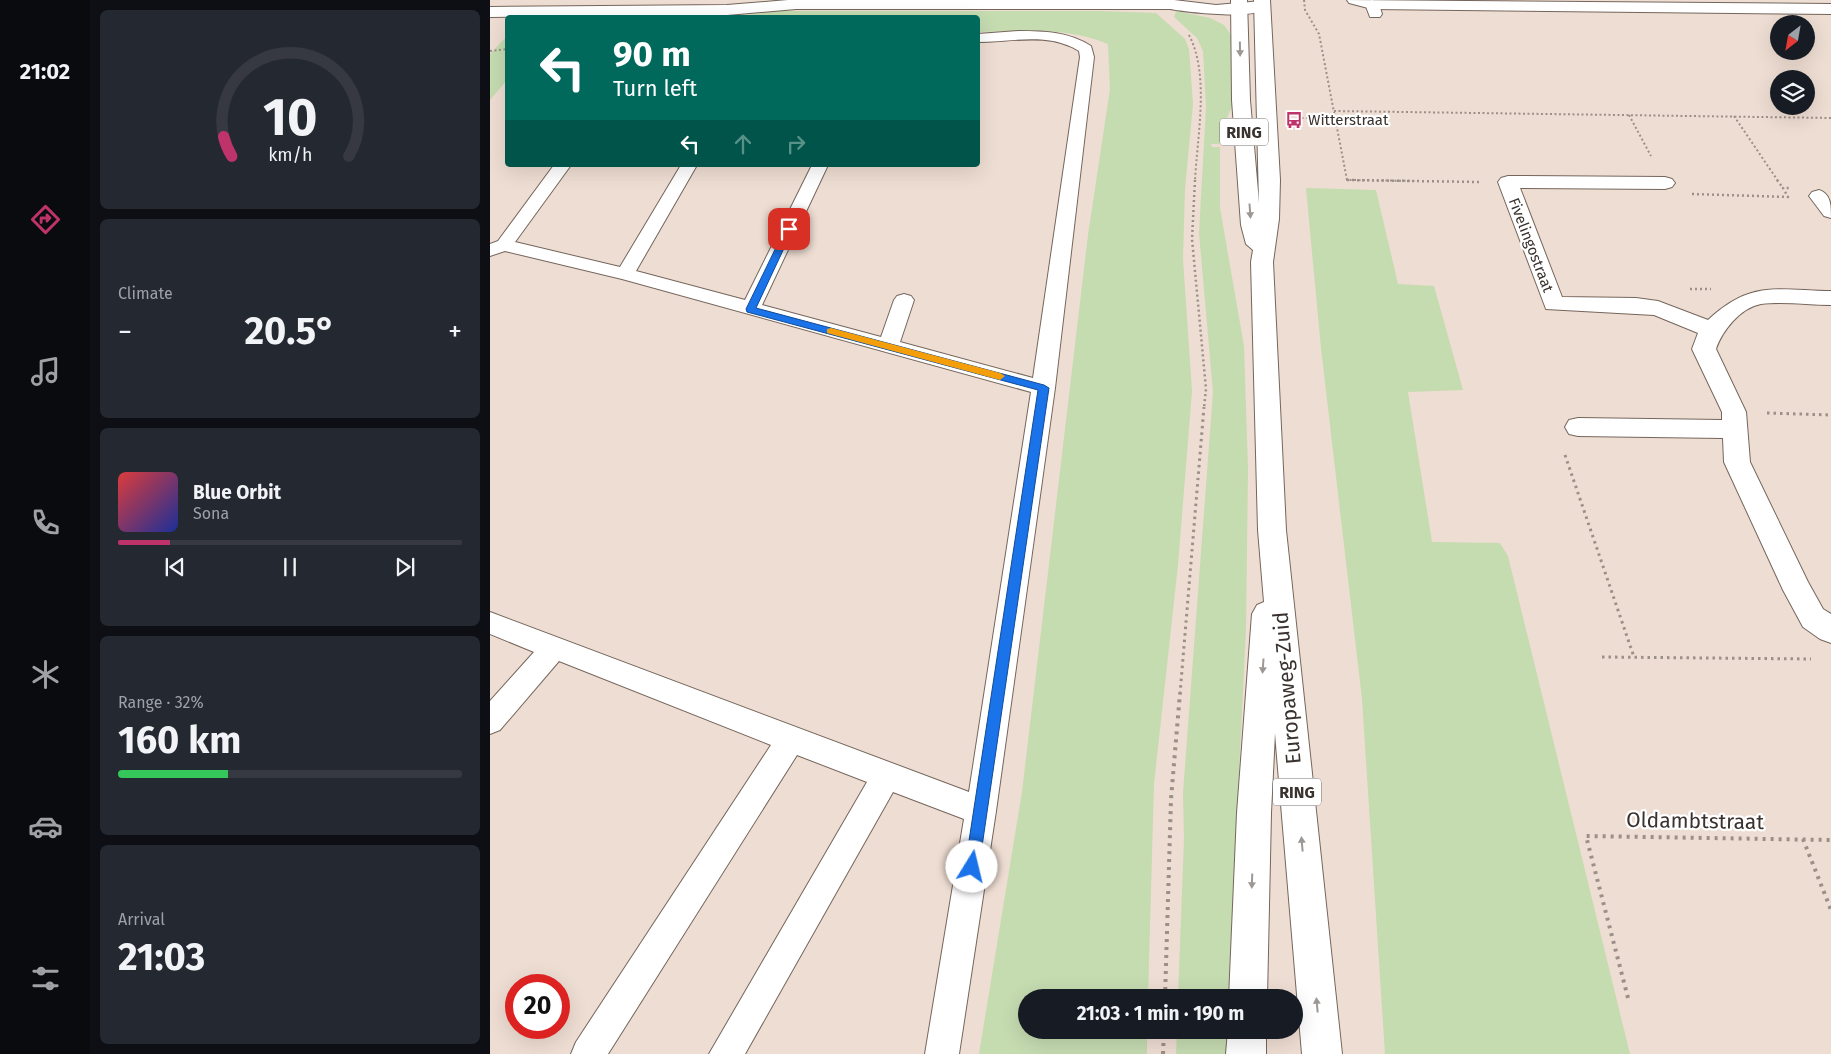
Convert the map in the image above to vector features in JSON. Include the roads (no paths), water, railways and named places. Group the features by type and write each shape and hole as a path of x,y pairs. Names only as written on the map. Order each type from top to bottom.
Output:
{"street":[{"path":"1170,4 1195,0"},
{"path":"1355,0 1373,9 1831,9"},
{"path":"491,13 727,10 771,2 1170,4 1207,10 1236,3 1262,3"},
{"name":"Europaweg-Zuid","path":"1236,3 1241,100 1251,225 1262,262"},
{"name":"Europaweg-Zuid","path":"1262,3 1270,180 1269,219 1262,262 1272,530 1322,1054"},
{"name":"Fivelingostraat","path":"1665,183 1508,182 1554,304 1636,305 1658,308 1711,330"},
{"path":"1831,298 1756,297 1734,308 1711,330 1704,348 1734,421 1737,462 1797,590 1813,618 1831,630"},
{"path":"1578,427 1734,421"},
{"name":"Europaweg-Zuid","path":"1248,989 1254,812 1272,530"},
{"path":"1246,1054 1247,1039"}],"lane":[{"path":"942,1054 981,811 1044,388 1086,49 1080,44 1053,36 980,38"},
{"path":"561,167 497,248 625,274 1044,388"},
{"path":"625,274 688,167"},
{"path":"750,309 819,167"},
{"path":"888,346 904,300"},
{"path":"490,623 791,740 981,811"},
{"path":"490,722 555,647"},
{"path":"588,1054 791,740"},
{"path":"726,1054 887,775"}],"place":[{"name":"Witterstraat","path":"1294,120"}]}
